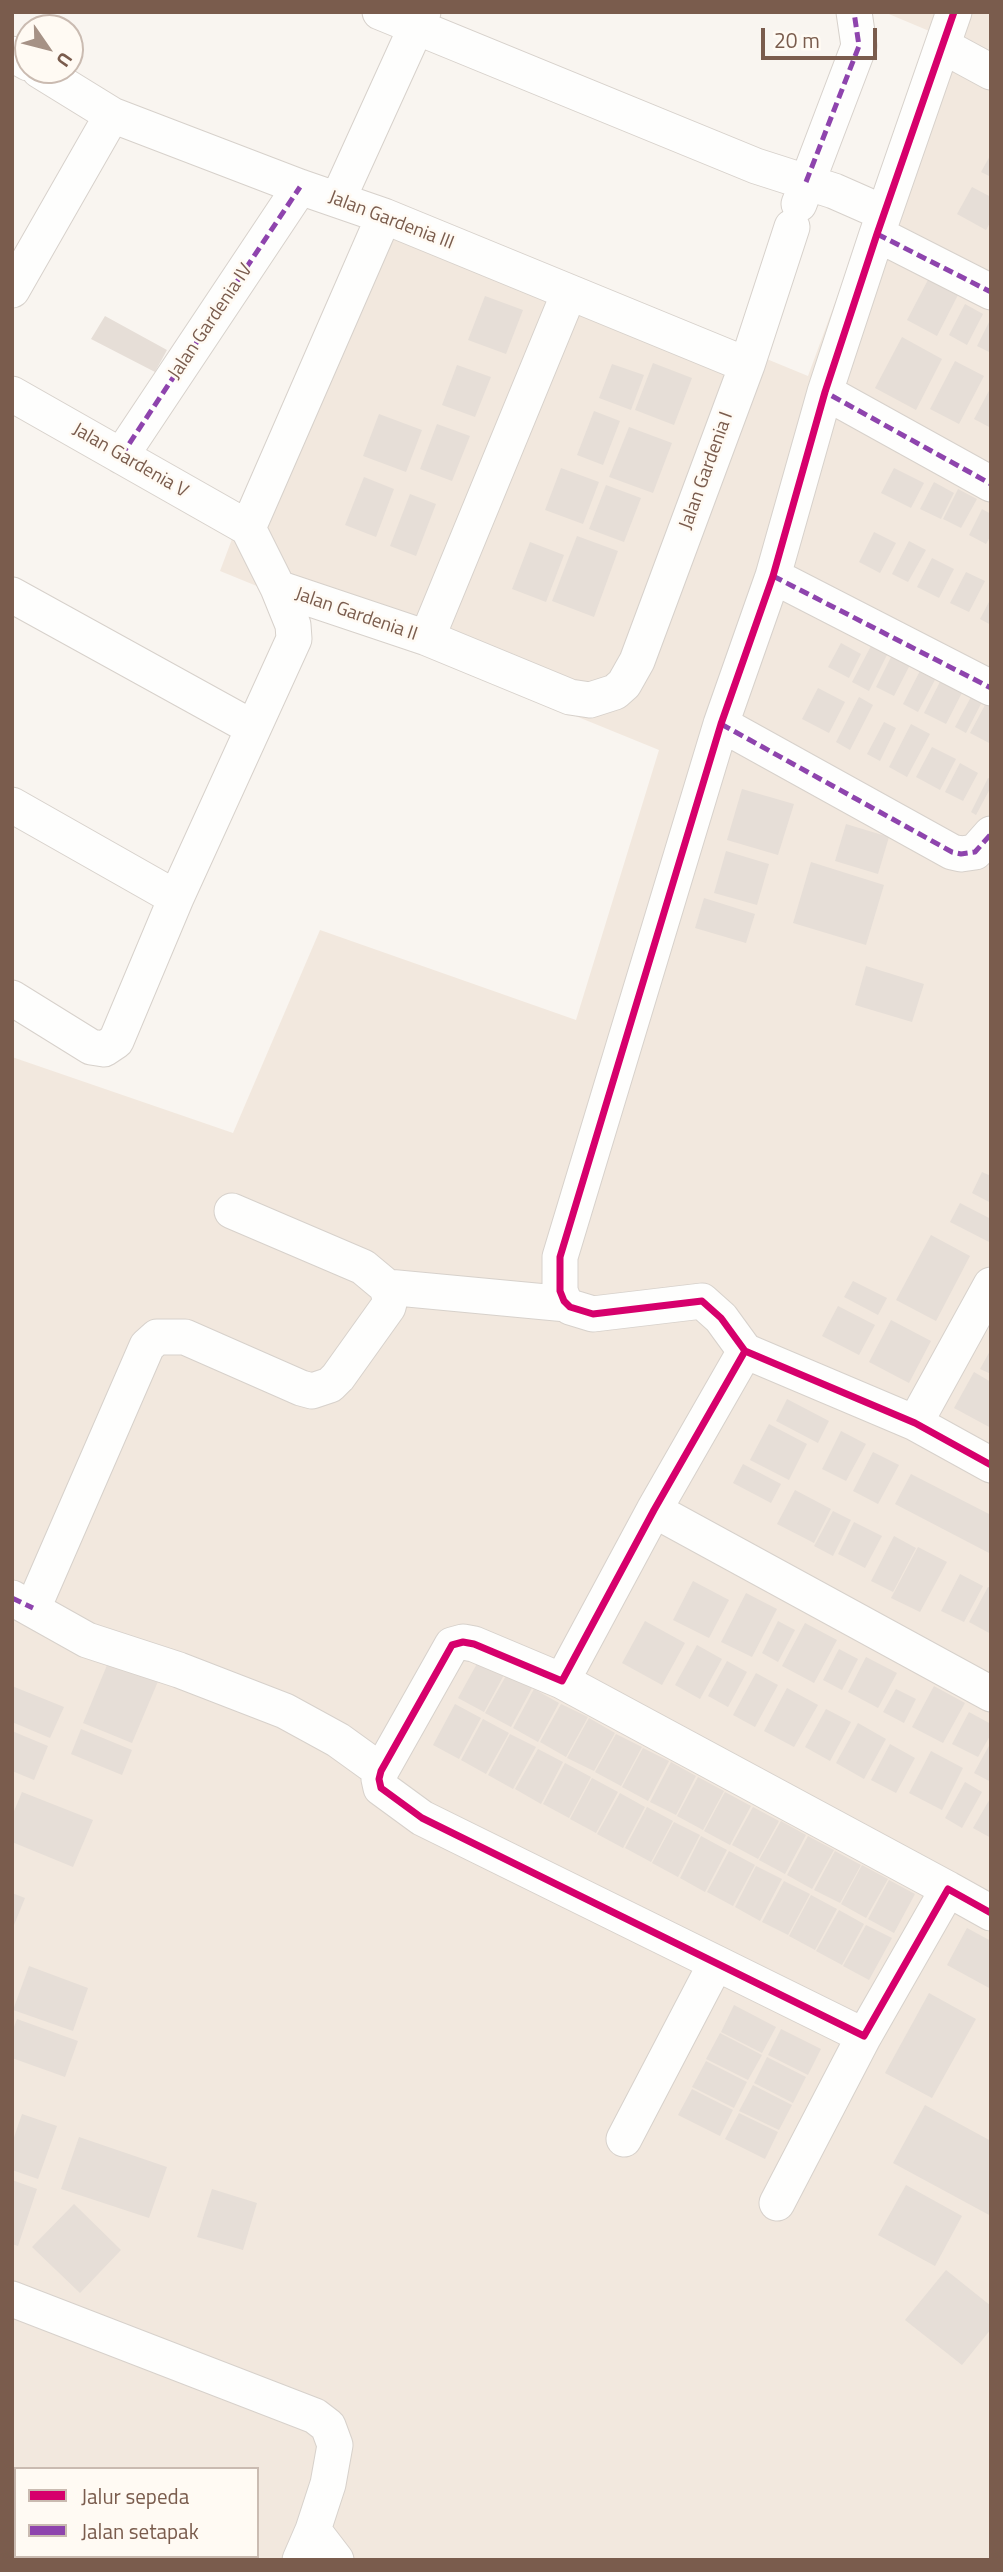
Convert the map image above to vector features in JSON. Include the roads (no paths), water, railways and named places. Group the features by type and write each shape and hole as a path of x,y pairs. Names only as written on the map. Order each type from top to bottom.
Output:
{"street":[{"path":"380,12 420,20 756,166 799,206 880,223 991,292"},
{"name":"Jalan Gardenia I","path":"427,638 570,697 590,700 599,698 615,692 624,684 637,661 747,365 799,206 859,46 854,12"},
{"path":"567,1304 560,1291 560,1257 721,724 773,576 825,392 880,223 954,12"},
{"path":"338,199 420,20"},
{"path":"943,46 991,72"},
{"name":"Jalan Gardenia III","path":"62,84 112,115 384,216 747,365"},
{"path":"12,290 112,115"},
{"name":"Jalan Gardenia IV","path":"121,456 300,187"},
{"path":"248,528 384,216"},
{"name":"Jalan Gardenia II","path":"248,528 278,588 427,638 569,293"},
{"path":"825,392 991,484"},
{"name":"Jalan Gardenia V","path":"12,394 248,528"},
{"path":"773,576 991,688"},
{"path":"12,998 91,1047 104,1049 116,1041 176,898 294,639 293,625 278,588"},
{"path":"12,595 253,728"},
{"path":"721,724 952,852 975,852 991,834"},
{"path":"12,805 176,898"},
{"path":"232,1211 363,1267 387,1287 567,1304 593,1314 702,1301 721,1318 745,1352 915,1423 991,1465"},
{"path":"915,1423 991,1285"},
{"path":"381,1771 338,1740 285,1710 179,1670 87,1640 23,1603 147,1346 157,1337 185,1337 312,1391 330,1385 346,1366 387,1307 390,1299 387,1287"},
{"path":"562,1681 654,1510 745,1352"},
{"path":"654,1510 991,1694"},
{"path":"864,2036 715,1965 422,1818 386,1793 379,1779 381,1771 452,1645 463,1642 474,1644 562,1681 991,1913"},
{"path":"778,2203 864,2036 948,1889"},
{"path":"624,2139 715,1965"},
{"path":"12,2300 315,2416 328,2426 335,2445 328,2484 307,2545 336,2560"}]}
